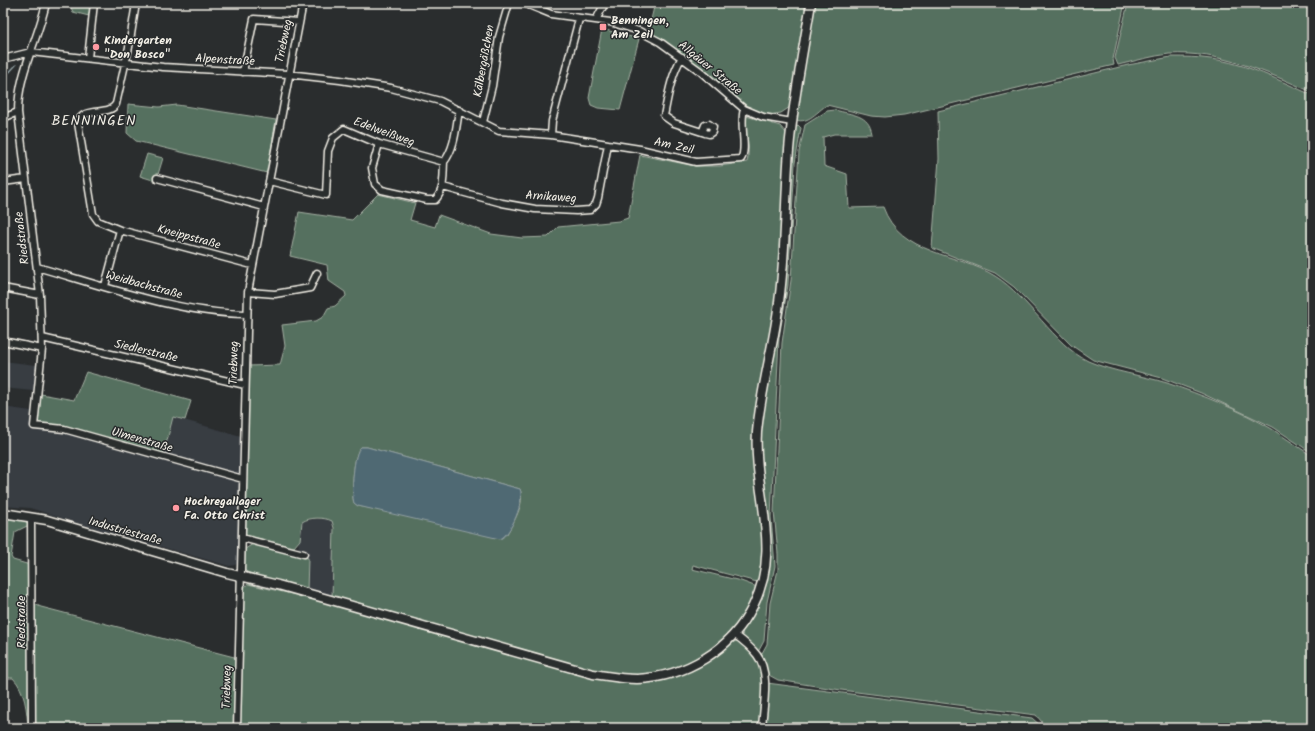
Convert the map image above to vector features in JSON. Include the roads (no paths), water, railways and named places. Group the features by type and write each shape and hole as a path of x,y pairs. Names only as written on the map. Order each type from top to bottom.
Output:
{"street":[{"name":"Riedstraße","path":"34,426 42,349 40,294 18,112 20,86 46,3"},
{"path":"88,58 94,3"},
{"path":"125,62 136,3"},
{"name":"Triebweg","path":"237,728 246,314 248,292 288,74 303,3"},
{"name":"Kälbergäßchen","path":"483,122 492,86 499,37 509,3"},
{"name":"Allgäuer Straße","path":"524,3 551,14 579,19 618,23 639,31 660,42 682,57 707,76 744,109 763,117 792,122"},
{"path":"596,20 605,3"},
{"name":"Industriestraße","path":"3,512 31,517 593,674 617,678 649,678 682,671 714,653 734,634 752,608 765,573 767,558 767,528 757,462 757,433 779,302 792,122 811,3"},
{"path":"243,72 254,19 299,22"},
{"path":"551,135 552,121 579,19"},
{"name":"Alpenstraße","path":"31,52 163,67 288,74 391,88 440,101 483,122"},
{"path":"3,59 31,52"},
{"path":"682,57 677,65 668,95 664,116 674,123 705,133"},
{"name":"Kneippstraße","path":"125,62 114,108 87,114 80,119 78,123 93,214 98,221 120,230 252,265"},
{"name":"Am Zeil","path":"483,122 498,131 551,135 640,149 696,162 741,159 745,154 741,122 744,109"},
{"path":"379,144 372,168 375,184 382,190 427,200 435,200 440,196 443,187 444,162 452,148 459,110"},
{"path":"3,118 18,112"},
{"name":"Edelweißweg","path":"269,181 326,195 328,151 333,138 344,129 379,144 444,162"},
{"name":"Arnikaweg","path":"443,187 502,203 535,209 576,211 590,210 596,204 598,198 608,144"},
{"path":"157,178 264,207"},
{"path":"3,182 26,179"},
{"path":"105,286 120,230"},
{"name":"Weidbachstraße","path":"37,267 192,309 220,314 246,314"},
{"path":"248,292 275,294 310,288 317,274"},
{"path":"3,288 40,294"},
{"name":"Siedlerstraße","path":"42,338 245,385"},
{"path":"3,342 42,349"},
{"name":"Ulmenstraße","path":"34,426 64,428 243,479"},
{"name":"Riedstraße","path":"31,517 32,728"},
{"path":"242,538 304,554"},
{"path":"734,634 751,648 761,661 764,680 762,728"}],"water":[{"path":"361,447 367,447 520,489 521,501 516,517 508,531 500,539 358,506 354,503 353,499 353,483 354,465 358,451"}],"waterway":[{"path":"3,79 16,65"}],"place":[{"name":"Benningen, Am Zeil","path":"603,27"},
{"name":"Kindergarten \"Don Bosco\"","path":"96,47"},
{"name":"Hochregallager Fa. Otto Christ","path":"176,508"}],"district":[{"name":"BENNINGEN","path":"94,121"}]}
